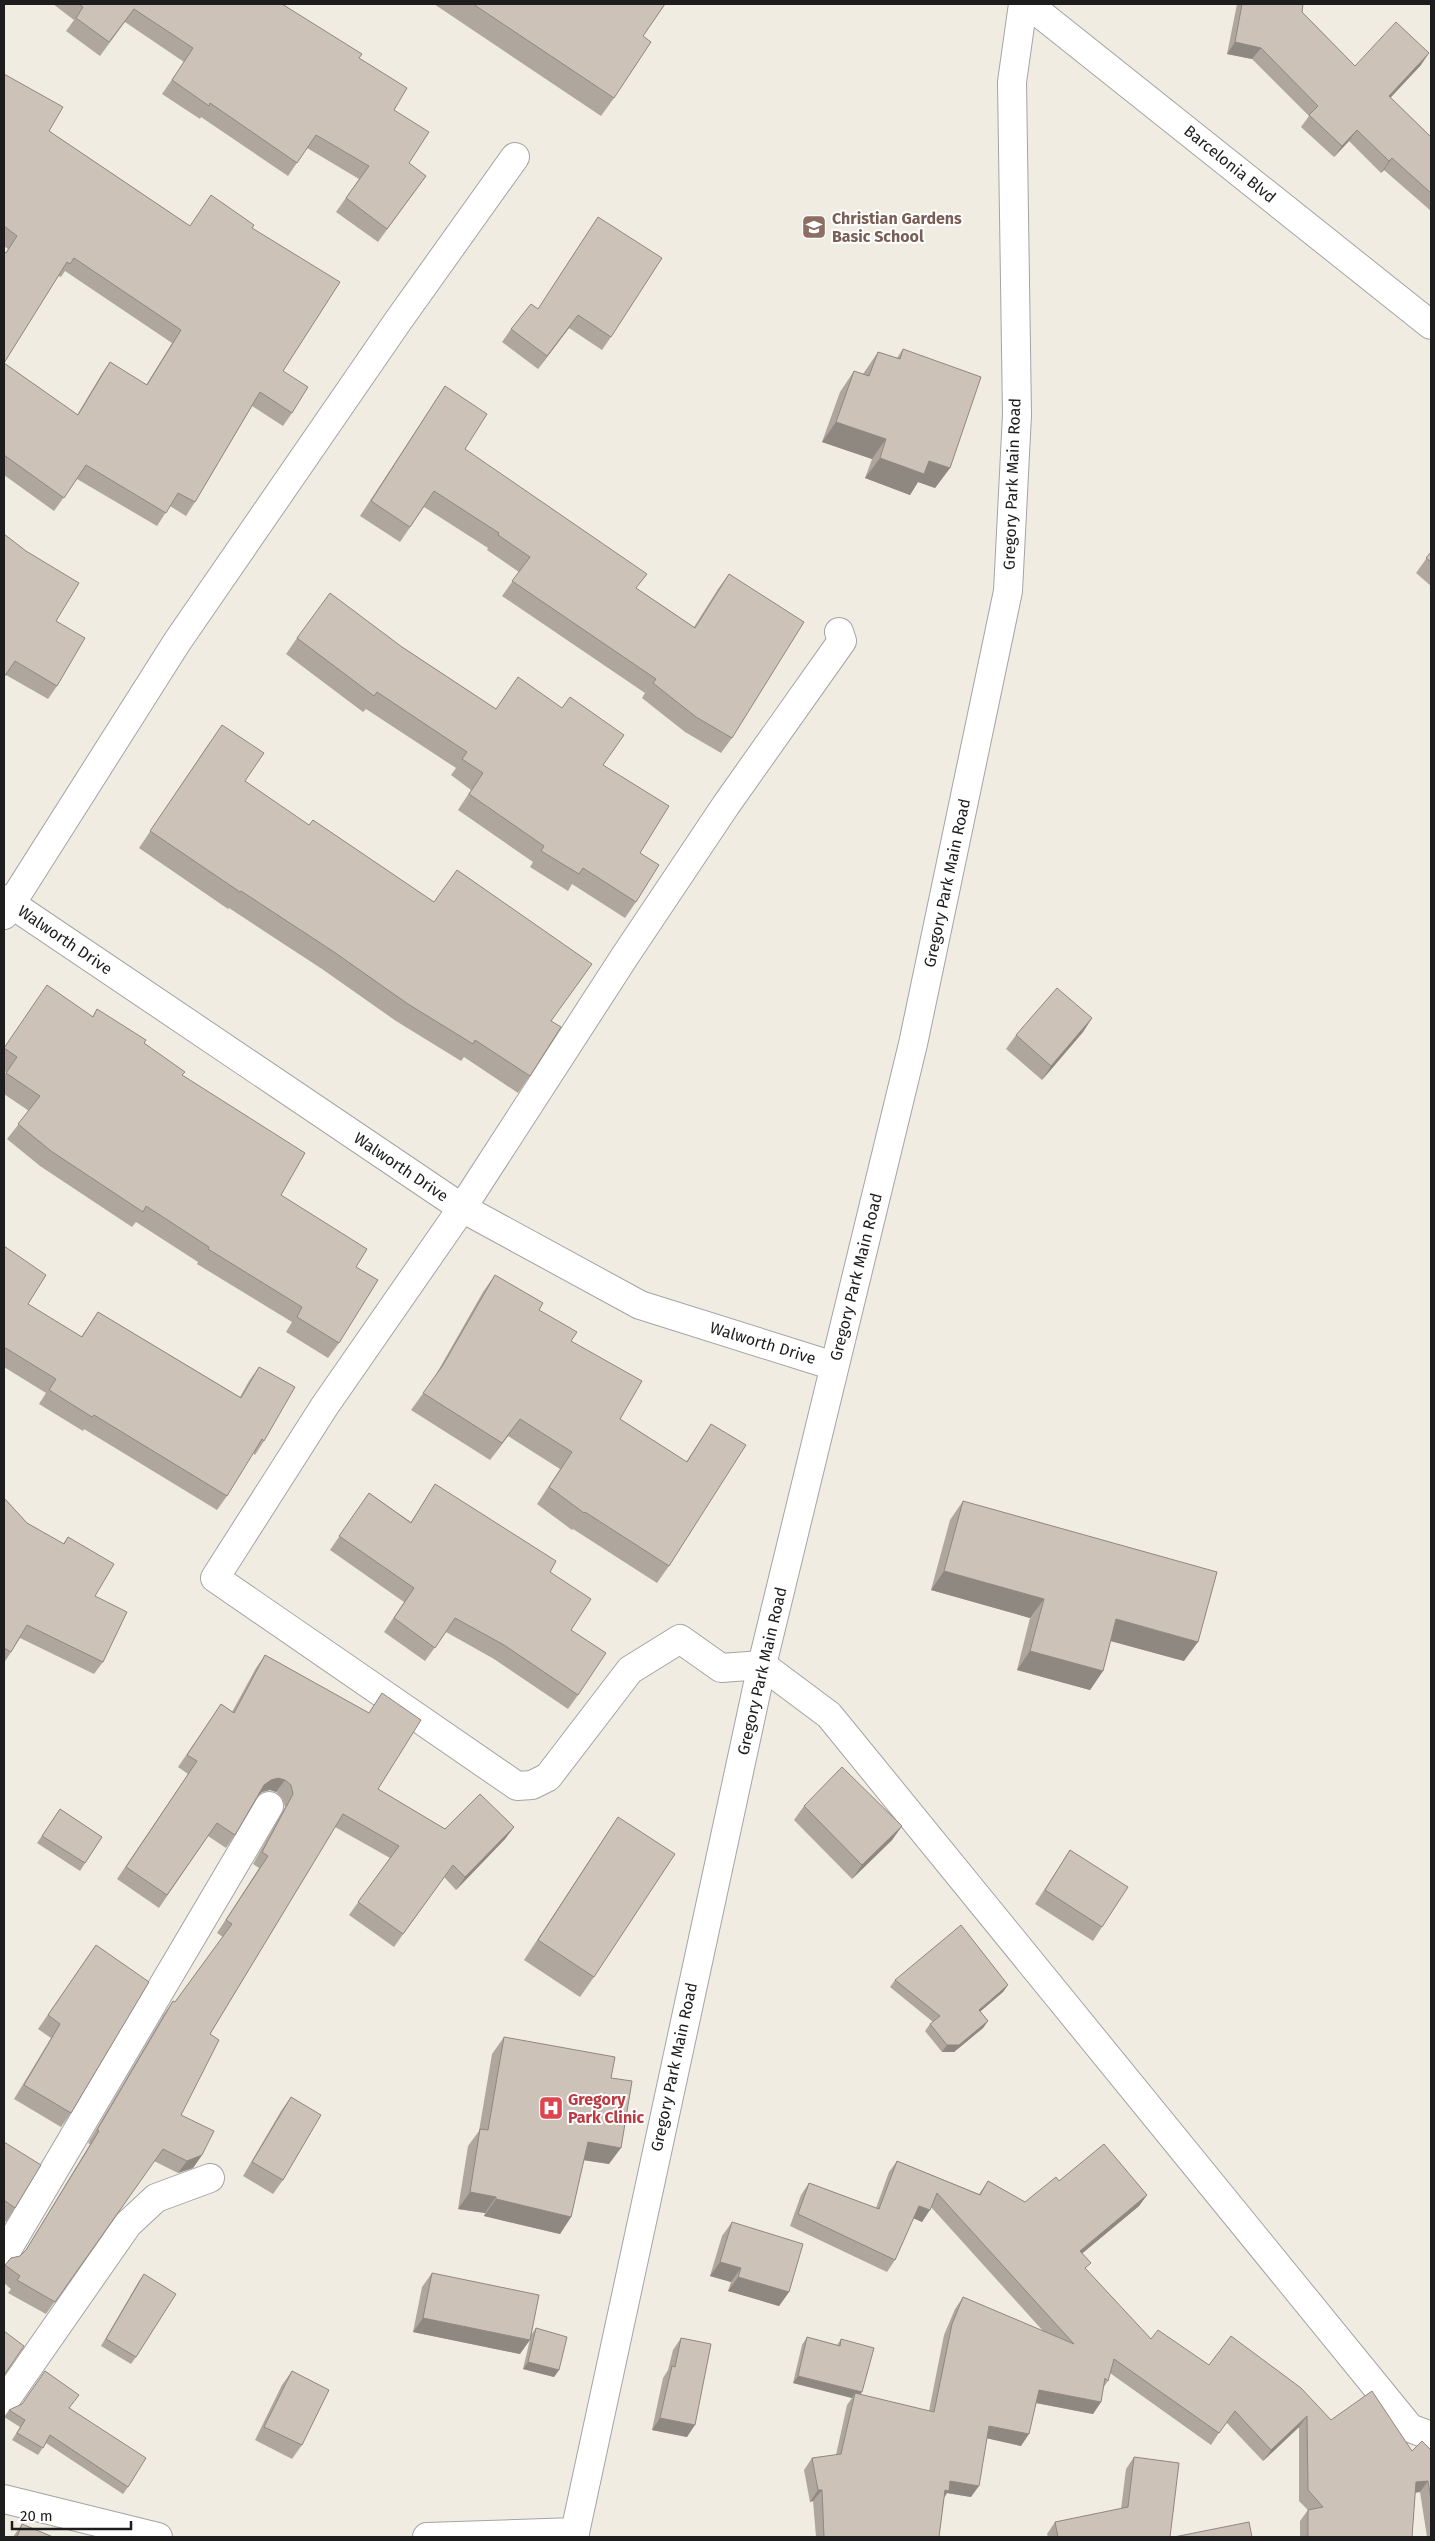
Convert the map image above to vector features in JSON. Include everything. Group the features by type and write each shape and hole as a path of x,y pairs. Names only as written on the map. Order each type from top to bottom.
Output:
{"street":[{"name":"Gregory Park Main Road","path":"574,2535 762,1665 913,1044 1008,591 1017,415 1012,82 1023,4"},
{"name":"Barcelonia Blvd","path":"1028,4 1431,325"},
{"path":"6,906 177,642 392,329 515,157"},
{"path":"839,632 842,641 726,805 630,948 462,1208 324,1407 215,1578 517,1786 532,1785 548,1777 630,1670 680,1640 721,1668 762,1665 829,1715 1410,2428 1431,2436"},
{"name":"Walworth Drive","path":"6,906 462,1208 640,1305 834,1366"},
{"path":"4,2254 269,1806"},
{"path":"4,2402 128,2224 156,2198 210,2178"},
{"path":"4,2501 158,2537"},
{"path":"427,2537 574,2535"}],"building":[{"path":"79,4 282,4 362,54 359,58 407,88 394,110 429,132 409,163 426,176 387,229 346,198 369,166 316,135 297,163 210,103 209,106 172,80 193,48 134,9 109,42 76,18 83,7"},
{"path":"473,4 665,4 643,36 651,42 614,98"},
{"path":"1242,4 1303,4 1302,12 1355,66 1396,22 1429,53 1389,96 1431,137 1431,193 1392,158 1389,161 1357,130 1342,146 1309,115 1318,106 1261,48 1235,42"},
{"path":"4,74 63,107 49,131 190,226 211,195 254,225 252,228 340,282 283,371 308,387 292,413 260,392 195,502 178,493 166,513 86,465 64,498 4,455 4,363 4,252 6,253 17,236 4,226","holes":["74,258 181,330 147,385 110,362 78,415 4,363 67,262 70,264"]},
{"path":"598,217 662,258 611,337 578,315 547,356 511,329 531,304 538,309"},
{"path":"903,349 981,377 950,468 929,461 924,474 880,458 886,439 836,422 854,371 869,376 878,352 900,359"},
{"path":"445,386 487,414 465,449 647,574 636,588 695,628 729,574 804,622 732,738 696,717 653,683 656,679 512,581 530,557 498,535 499,533 434,491 410,527 371,501"},
{"path":"4,534 26,551 79,583 56,621 85,638 57,686 15,661 4,677"},
{"path":"1431,552 1431,562 1426,558"},
{"path":"330,593 402,647 496,709 518,677 562,708 570,697 624,735 603,765 669,806 640,853 659,865 636,902 583,868 579,874 541,851 544,846 469,794 483,773 462,759 467,752 377,692 374,696 297,638"},
{"path":"222,725 264,753 245,781 309,825 313,820 434,902 457,870 592,964 551,1021 561,1027 530,1076 475,1040 473,1044 408,1004 334,952 240,892 150,831"},
{"path":"47,985 93,1017 97,1009 146,1040 144,1043 185,1072 182,1075 305,1153 281,1195 367,1249 356,1267 378,1280 339,1343 297,1317 302,1307 208,1249 209,1247 146,1206 143,1212 51,1151 18,1124 40,1096 6,1073 17,1057 4,1048"},
{"path":"1057,988 1092,1018 1051,1066 1016,1035"},
{"path":"4,1246 46,1275 28,1304 82,1337 98,1312 241,1398 259,1367 295,1387 264,1441 262,1439 227,1496 94,1415 92,1417 49,1390 56,1379 4,1347"},
{"path":"495,1275 543,1303 539,1310 577,1332 571,1341 642,1381 620,1419 687,1462 711,1424 746,1445 669,1566 584,1513 549,1487 572,1452 520,1419 502,1443 423,1393 443,1365"},
{"path":"435,1484 556,1561 550,1572 591,1599 571,1630 606,1653 578,1695 504,1645 455,1618 435,1648 394,1618 414,1588 339,1536 369,1493 411,1523"},
{"path":"4,1498 27,1523 64,1544 68,1537 114,1564 95,1596 127,1612 103,1662 27,1625 11,1652 4,1648"},
{"path":"963,1501 1217,1572 1198,1642 1116,1619 1103,1671 1030,1651 1044,1599 944,1571"},
{"path":"265,1655 369,1713 382,1693 421,1720 378,1789 445,1829 480,1794 514,1827 465,1877 453,1865 403,1934 358,1902 399,1846 343,1814 210,2034 219,2040 181,2115 214,2131 202,2155 187,2161 163,2149 55,2302 17,2280 20,2276 5,2265 11,2258 20,2256 26,2250 99,2131 97,2130 173,2001 175,2002 232,1924 226,1920 268,1856 262,1852 293,1794 291,1785 285,1780 278,1778 264,1785 235,1835 217,1823 167,1895 126,1867 197,1761 187,1755 221,1704 234,1713"},
{"path":"842,1767 902,1826 862,1865 804,1806"},
{"path":"60,1809 102,1837 85,1863 42,1836"},
{"path":"618,1817 675,1854 594,1977 538,1940"},
{"path":"1070,1850 1128,1887 1102,1927 1045,1890"},
{"path":"961,1925 1008,1985 979,2010 988,2021 959,2045 947,2045 930,2024 940,2016 895,1980"},
{"path":"96,1945 149,1982 71,2113 24,2085 60,2024 48,2015"},
{"path":"504,2037 615,2057 611,2078 632,2081 621,2148 588,2142 571,2217 470,2192 480,2129 488,2130"},
{"path":"291,2097 321,2115 283,2180 252,2162"},
{"path":"4,2142 41,2165 15,2208 4,2200"},
{"path":"1104,2144 1147,2195 1080,2251 1091,2263 1085,2268 1151,2339 1158,2330 1209,2365 1231,2336 1301,2388 1331,2420 1372,2391 1412,2451 1422,2441 1431,2450 1431,2499 1428,2481 1416,2482 1412,2537 1302,2537 1308,2536 1308,2510 1323,2507 1308,2490 1307,2416 1271,2450 1235,2411 1219,2433 1114,2359 1108,2381 1105,2378 1101,2402 1039,2390 1029,2434 989,2426 979,2486 950,2481 949,2491 945,2490 939,2537 824,2537 822,2490 818,2490 812,2458 841,2454 855,2393 934,2412 952,2324 963,2297 1074,2344 937,2193 930,2210 919,2206 895,2260 798,2214 809,2183 879,2209 897,2161 980,2195 988,2181 1025,2202 1056,2177 1059,2181"},
{"path":"732,2222 803,2244 789,2292 738,2277 741,2268 720,2262"},
{"path":"432,2273 539,2295 530,2340 423,2318"},
{"path":"144,2274 176,2294 136,2357 106,2339"},
{"path":"536,2328 567,2337 559,2370 528,2362"},
{"path":"4,2331 24,2346 4,2375"},
{"path":"807,2337 840,2346 841,2339 874,2348 862,2392 798,2376"},
{"path":"681,2338 711,2344 695,2425 660,2418 672,2366 675,2367"},
{"path":"45,2371 79,2395 69,2408 146,2458 128,2487 50,2435 43,2448 17,2433 25,2420 9,2410 22,2404"},
{"path":"292,2371 329,2390 302,2445 264,2427"},
{"path":"1134,2457 1179,2463 1170,2537 1058,2537 1055,2522 1128,2507"},
{"path":"1249,2522 1252,2537 1174,2537"},
{"path":"22,2524 53,2537 17,2537"}],"place":[{"name":"Christian Gardens Basic School","path":"814,227"},
{"name":"Gregory Park Clinic","path":"551,2108"}]}
